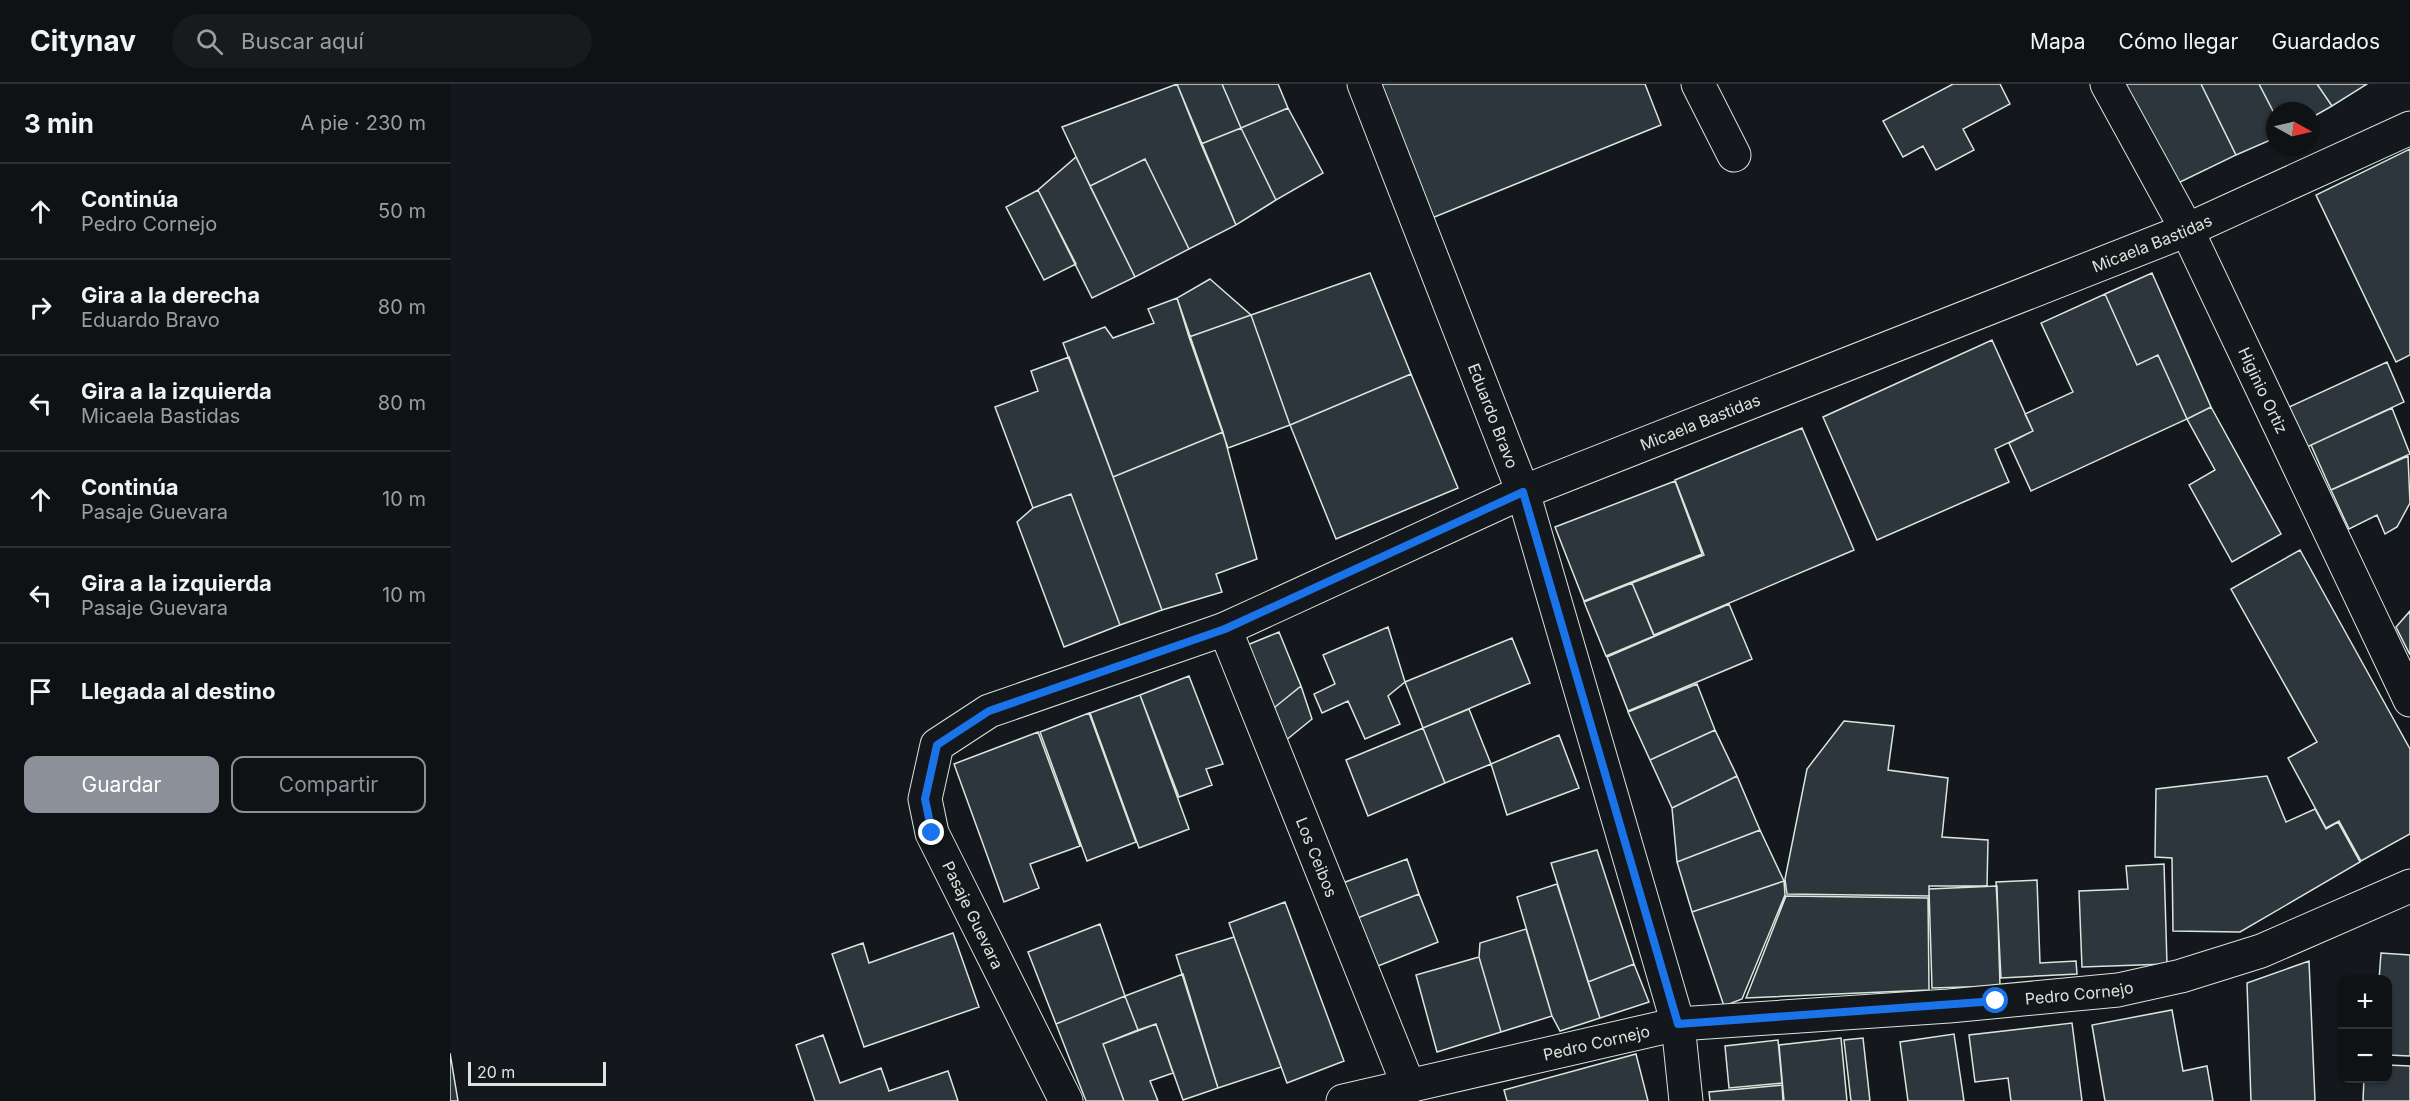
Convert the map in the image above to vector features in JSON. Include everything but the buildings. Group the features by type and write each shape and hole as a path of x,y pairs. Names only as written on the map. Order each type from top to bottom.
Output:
{"street":[{"name":"Eduardo Bravo","path":"1364,84 1523,492 1678,1024 1686,1101"},
{"path":"1698,84 1734,155"},
{"name":"Higinio Ortiz","path":"2107,84 2187,230 2410,700"},
{"name":"Micaela Bastidas","path":"989,711 1225,629 1523,492 2187,230 2410,128"},
{"name":"Los Ceibos","path":"1225,629 1408,1087"},
{"name":"Pasaje Guevara","path":"989,711 937,745 925,799 932,833 1066,1101"},
{"name":"Pedro Cornejo","path":"1343,1101 1678,1024 1949,1006 2118,990 2181,976 2260,951 2410,886"}],"route":[{"path":"932,833 925,799 937,745 989,711 1225,629 1523,492 1678,1024 1996,1001"}]}
